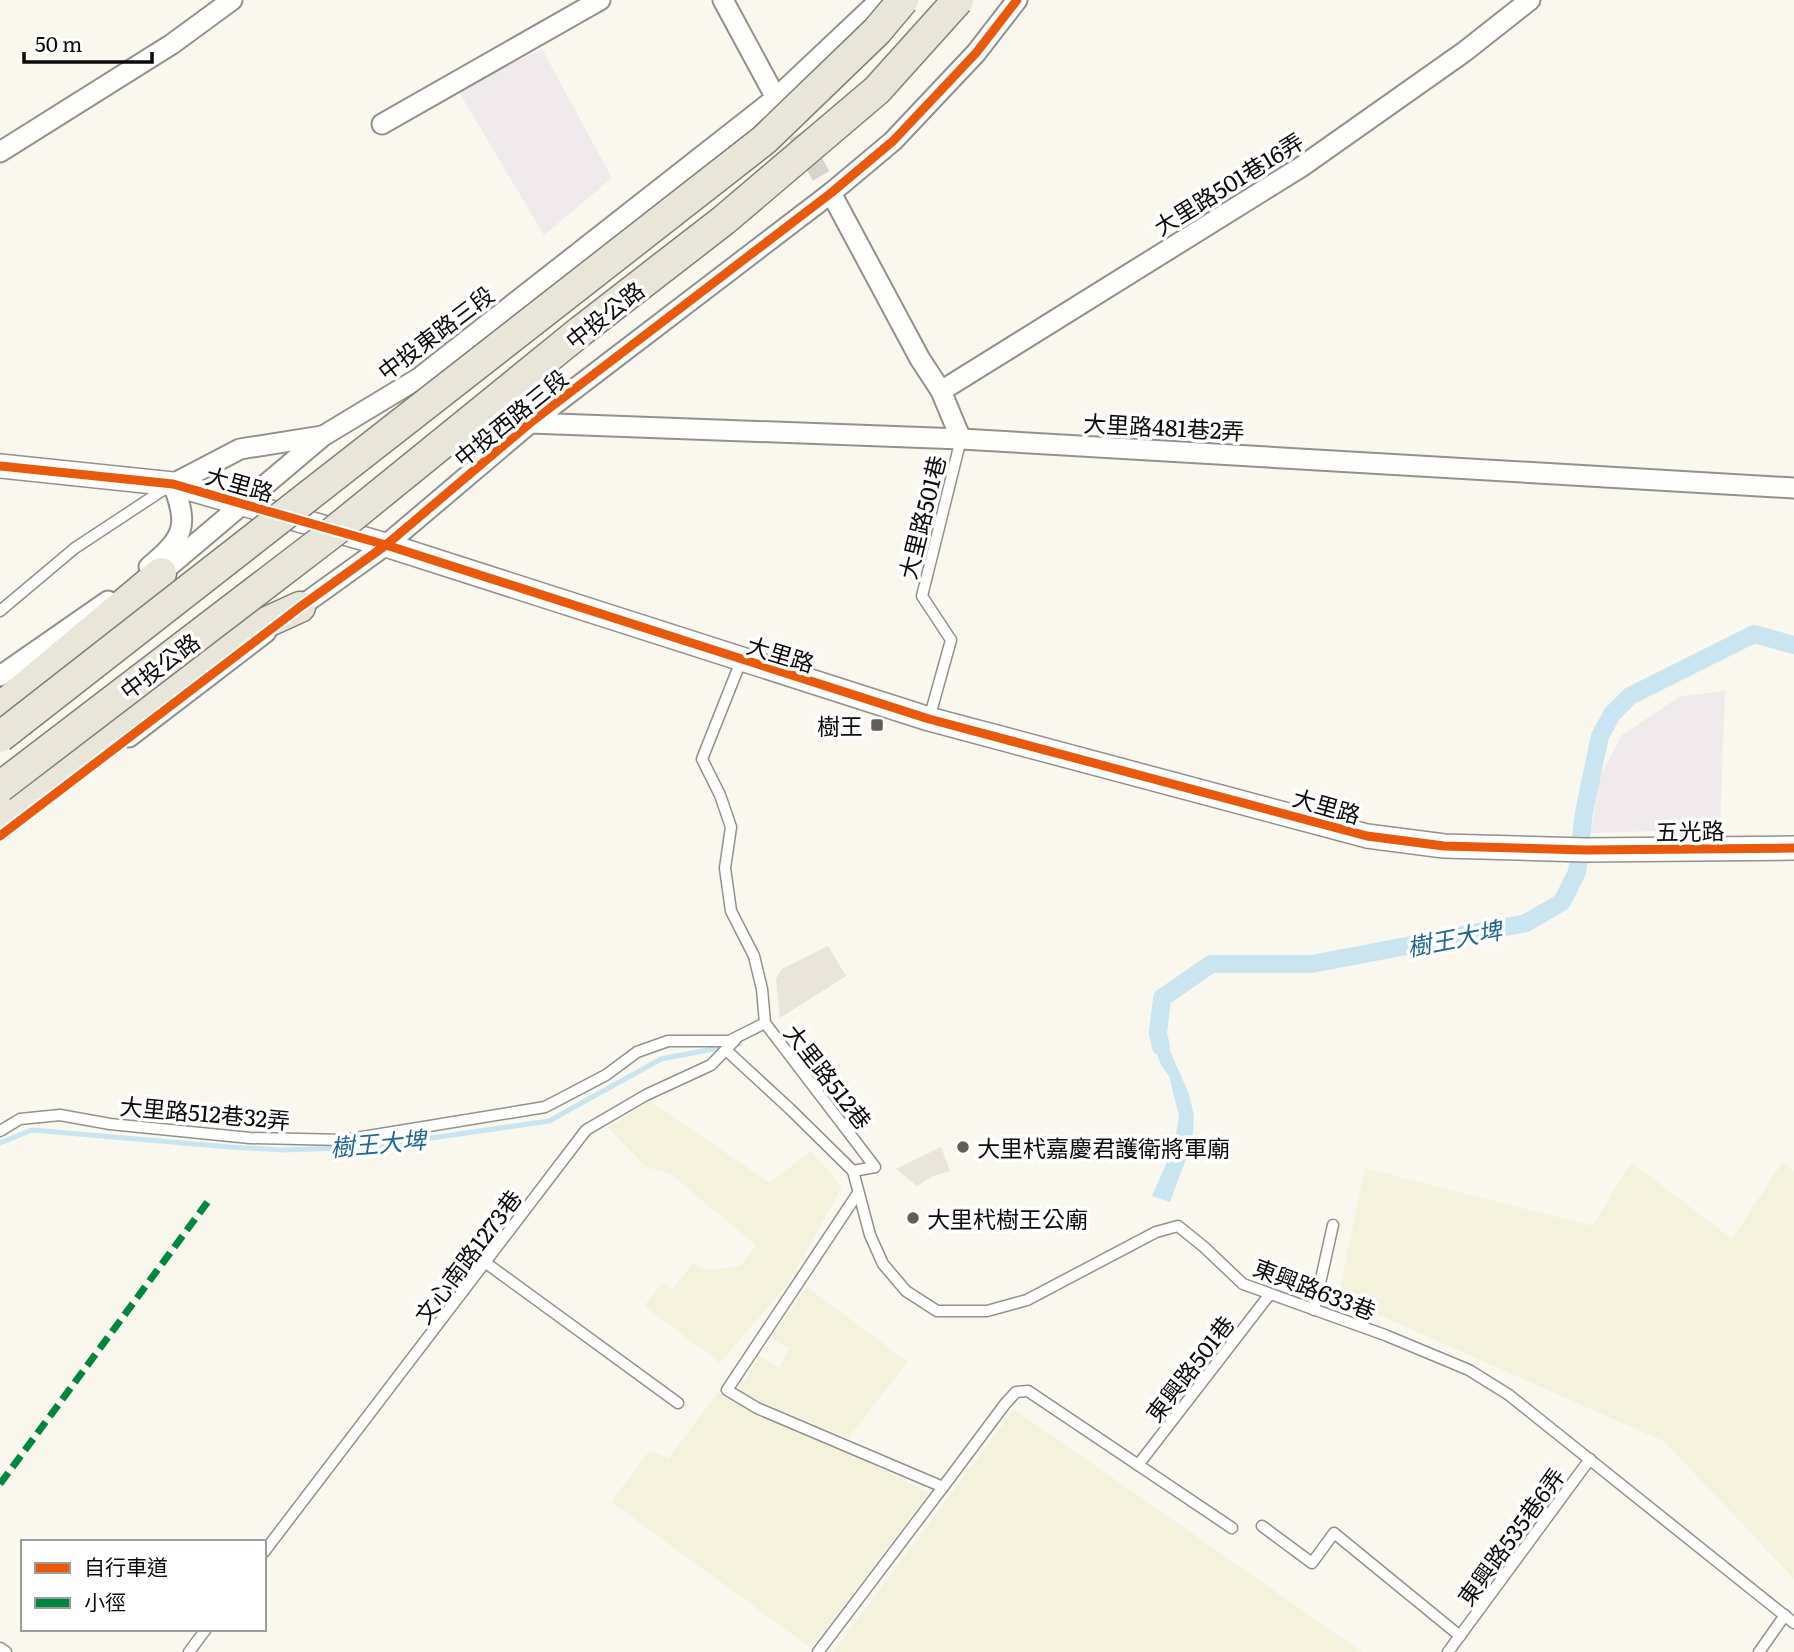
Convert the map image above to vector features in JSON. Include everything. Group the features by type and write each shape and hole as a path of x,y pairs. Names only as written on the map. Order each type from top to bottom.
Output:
{"main road":[{"name":"中投公路","path":"0,737 764,140 877,31 903,0"},
{"name":"中投公路","path":"0,787 332,533 582,330 724,219 877,90 958,0"},
{"path":"0,708 161,573"},
{"path":"0,819 234,638 300,607"}],"street":[{"path":"0,152 172,44 232,0"},
{"path":"382,124 600,0"},
{"path":"723,0 776,98"},
{"name":"中投東路三段","path":"0,676 116,595 161,573 323,436 419,378 776,98 880,0"},
{"name":"中投西路三段","path":"0,836 300,607 386,545 530,423 831,193 893,141 976,54 1017,0"},
{"name":"大里路501巷16弄","path":"941,391 1301,167 1464,52 1530,0"},
{"path":"831,193 920,359 941,391 961,439"},
{"name":"大里路481巷2弄","path":"530,423 961,439 1390,462 1794,488"},
{"path":"116,595 163,555 182,530 183,510 173,484 240,449 323,436"},
{"name":"大里路","path":"0,466 173,484 386,545 741,661 929,719 1367,836 1444,846 1586,850"},
{"name":"五光路","path":"1586,850 1794,848"}],"lane":[{"name":"大里路501巷","path":"929,719 951,640 922,596 961,439"},
{"path":"0,611 75,548 173,484"},
{"name":"大里路512巷","path":"726,1050 853,1171 874,1167 765,1023 762,989 754,956 731,911 726,868 731,827 720,795 702,759 741,661"},
{"name":"大里路512巷32弄","path":"0,1131 20,1119 60,1115 110,1124 250,1138 344,1140 544,1107 606,1075 637,1052 668,1041 729,1041 765,1023"},
{"name":"文心南路1273巷","path":"266,1549 586,1130 646,1095 711,1065 742,1033"},
{"name":"東興路633巷","path":"853,1171 870,1235 883,1264 906,1291 937,1311 987,1311 1027,1300 1156,1232 1178,1226 1243,1284 1385,1335 1469,1370 1510,1395 1794,1623"},
{"path":"858,1193 727,1390 757,1408 943,1487"},
{"path":"1314,1310 1333,1225"},
{"path":"486,1263 678,1403"},
{"name":"東興路501巷","path":"1138,1465 1270,1294"},
{"path":"818,1652 1016,1392 1028,1391 1232,1528"},
{"name":"東興路535巷6弄","path":"1448,1652 1590,1459"},
{"name":"東興路535巷6弄","path":"1262,1526 1311,1563 1334,1532 1460,1636"},
{"path":"1759,1652 1785,1615"},
{"path":"190,1652 205,1631"},
{"path":"0,1648 6,1652"}],"shaded area":[{"path":"542,49 612,178 544,235 457,89"},
{"path":"1725,691 1720,829 1591,833 1600,776 1622,735 1681,696"},
{"path":"828,946 846,976 780,1018 776,979 782,969"},
{"path":"650,1101 770,1183 811,1151 842,1187 788,1284 720,1363 644,1306 662,1282 673,1289 693,1263 706,1270 741,1266 756,1245 670,1174 646,1167 608,1128"},
{"path":"941,1147 950,1171 933,1176 917,1186 896,1169"},
{"path":"1783,1161 1794,1171 1794,1579 1665,1442 1338,1297 1365,1168 1593,1226 1631,1162 1732,1239"},
{"path":"807,1287 908,1362 848,1438 738,1392 760,1356 779,1367 789,1348 770,1338"},
{"path":"718,1392 747,1410 845,1451 929,1493 811,1648 611,1502 650,1450 668,1459"},
{"path":"1014,1409 1362,1652 833,1652"}],"water":[{"path":"1159,1026 1189,1094 1194,1116 1192,1143 1170,1202 1152,1196 1174,1146 1179,1116 1169,1076 1161,1065 1151,1036"}],"waterway":[{"name":"樹王大埤","path":"1161,1047 1158,1033 1162,998 1211,964 1312,964 1526,923 1562,902 1577,872 1584,812 1600,736 1612,714 1630,696 1754,634 1794,645"},
{"name":"樹王大埤","path":"0,1143 32,1130 283,1150 369,1147 549,1121 661,1059 740,1044"}],"tunnel":[{"path":"783,109 831,193"}],"marked path":[{"path":"0,1484 209,1200"}],"cycle path":[{"path":"0,836 300,607 386,545 530,423 831,193 893,141 976,53 1017,0"},
{"path":"0,466 173,484 386,545 929,719 1367,836 1444,846 1585,850 1794,848"}],"place":[{"name":"樹王","path":"877,725"},
{"name":"大里杙嘉慶君護衛將軍廟","path":"963,1147"},
{"name":"大里杙樹王公廟","path":"913,1218"}]}
